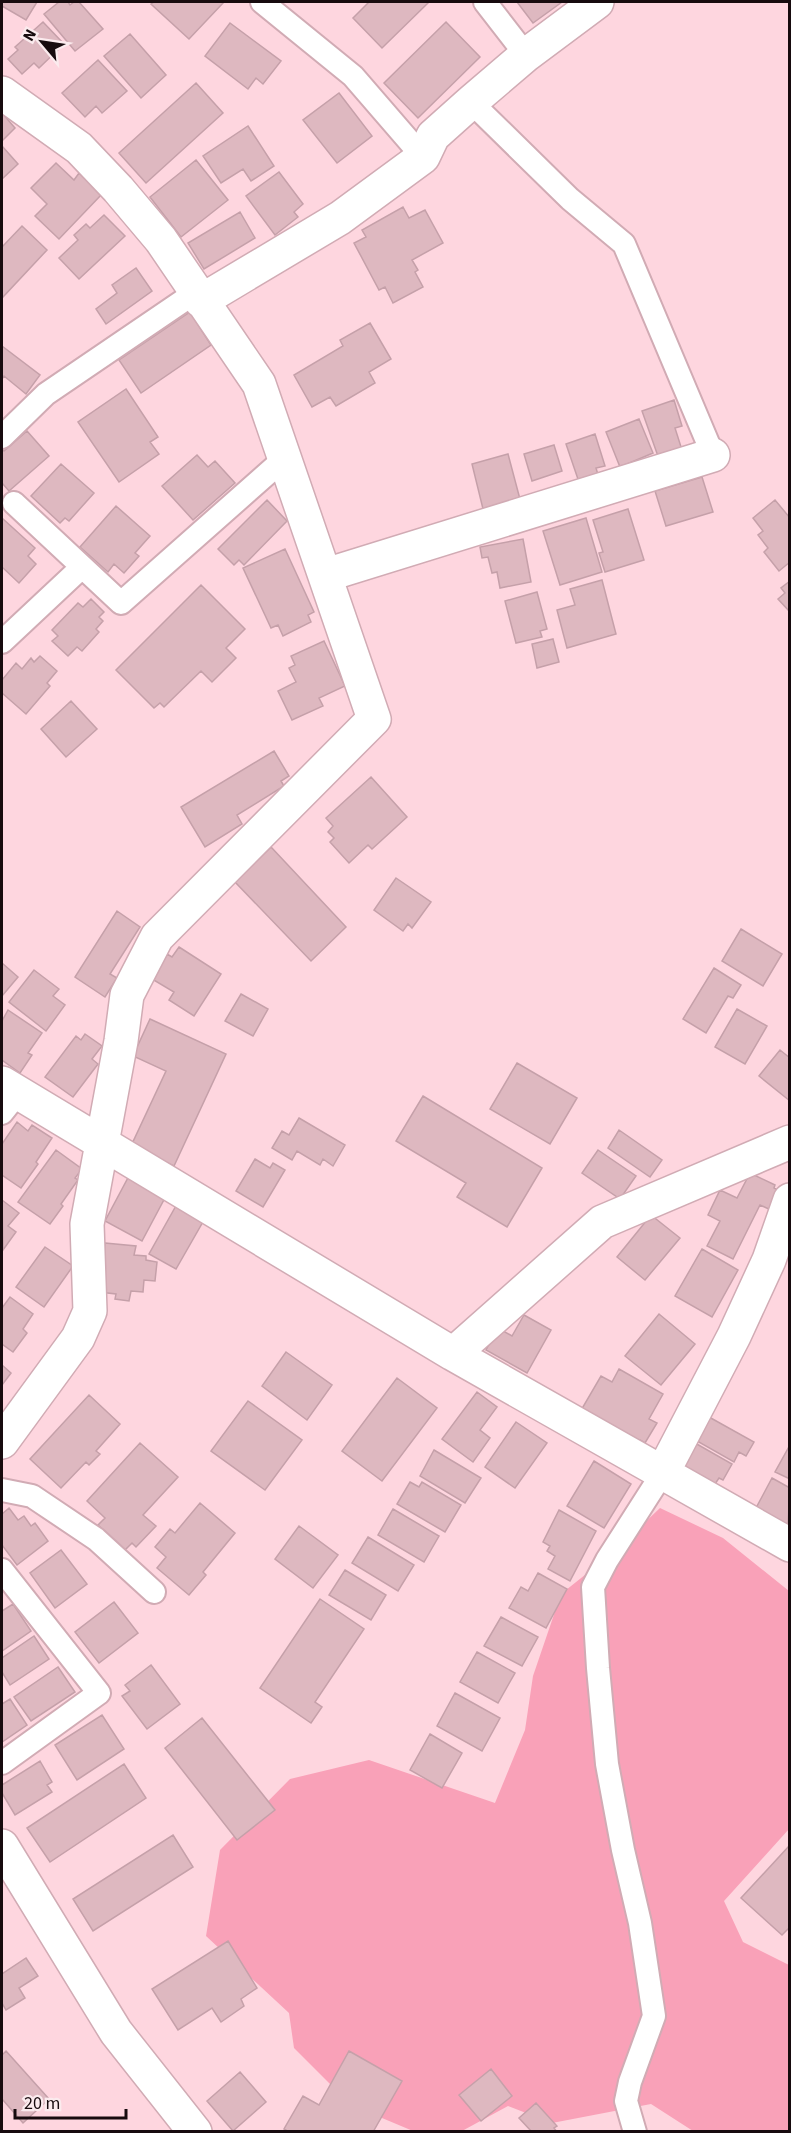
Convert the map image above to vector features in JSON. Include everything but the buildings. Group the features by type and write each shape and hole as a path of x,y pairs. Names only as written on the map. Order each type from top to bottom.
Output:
{"street":[{"path":"199,297 340,218 423,157 433,136 471,102 526,55 597,2"},
{"path":"2,93 80,148 118,189 160,240 259,384 374,719 157,937 127,995 121,1041 87,1224 90,1311 78,1338 2,1442"},
{"path":"326,575 713,455"},
{"path":"7,1096 101,1143 453,1354 789,1545"},
{"path":"453,1354 602,1222 789,1142"},
{"path":"662,1474 734,1336 769,1260 789,1200"},
{"path":"2,1846 116,2032 195,2132"}],"lane":[{"path":"262,2 353,76 423,157"},
{"path":"485,2 526,55"},
{"path":"471,102 570,199 624,244 713,455"},
{"path":"2,436 46,394 199,297"},
{"path":"14,503 121,603 285,458"},
{"path":"2,642 82,567"},
{"path":"635,2132 626,2102 630,2082 654,2016 645,1971 640,1923 623,1850 607,1764 597,1668 593,1587 607,1560 662,1474"},
{"path":"2,1490 32,1496 96,1539 153,1592"},
{"path":"2,1570 99,1693 2,1763"}],"shaded area":[{"path":"660,1508 723,1538 789,1591 789,1829 724,1901 743,1942 789,1965 789,2131 693,2131 651,2104 552,2123 508,2106 462,2131 413,2131 351,2105 294,2048 289,2013 206,1936 220,1850 290,1779 369,1760 495,1803 525,1730 533,1676 561,1594 615,1551"}]}
